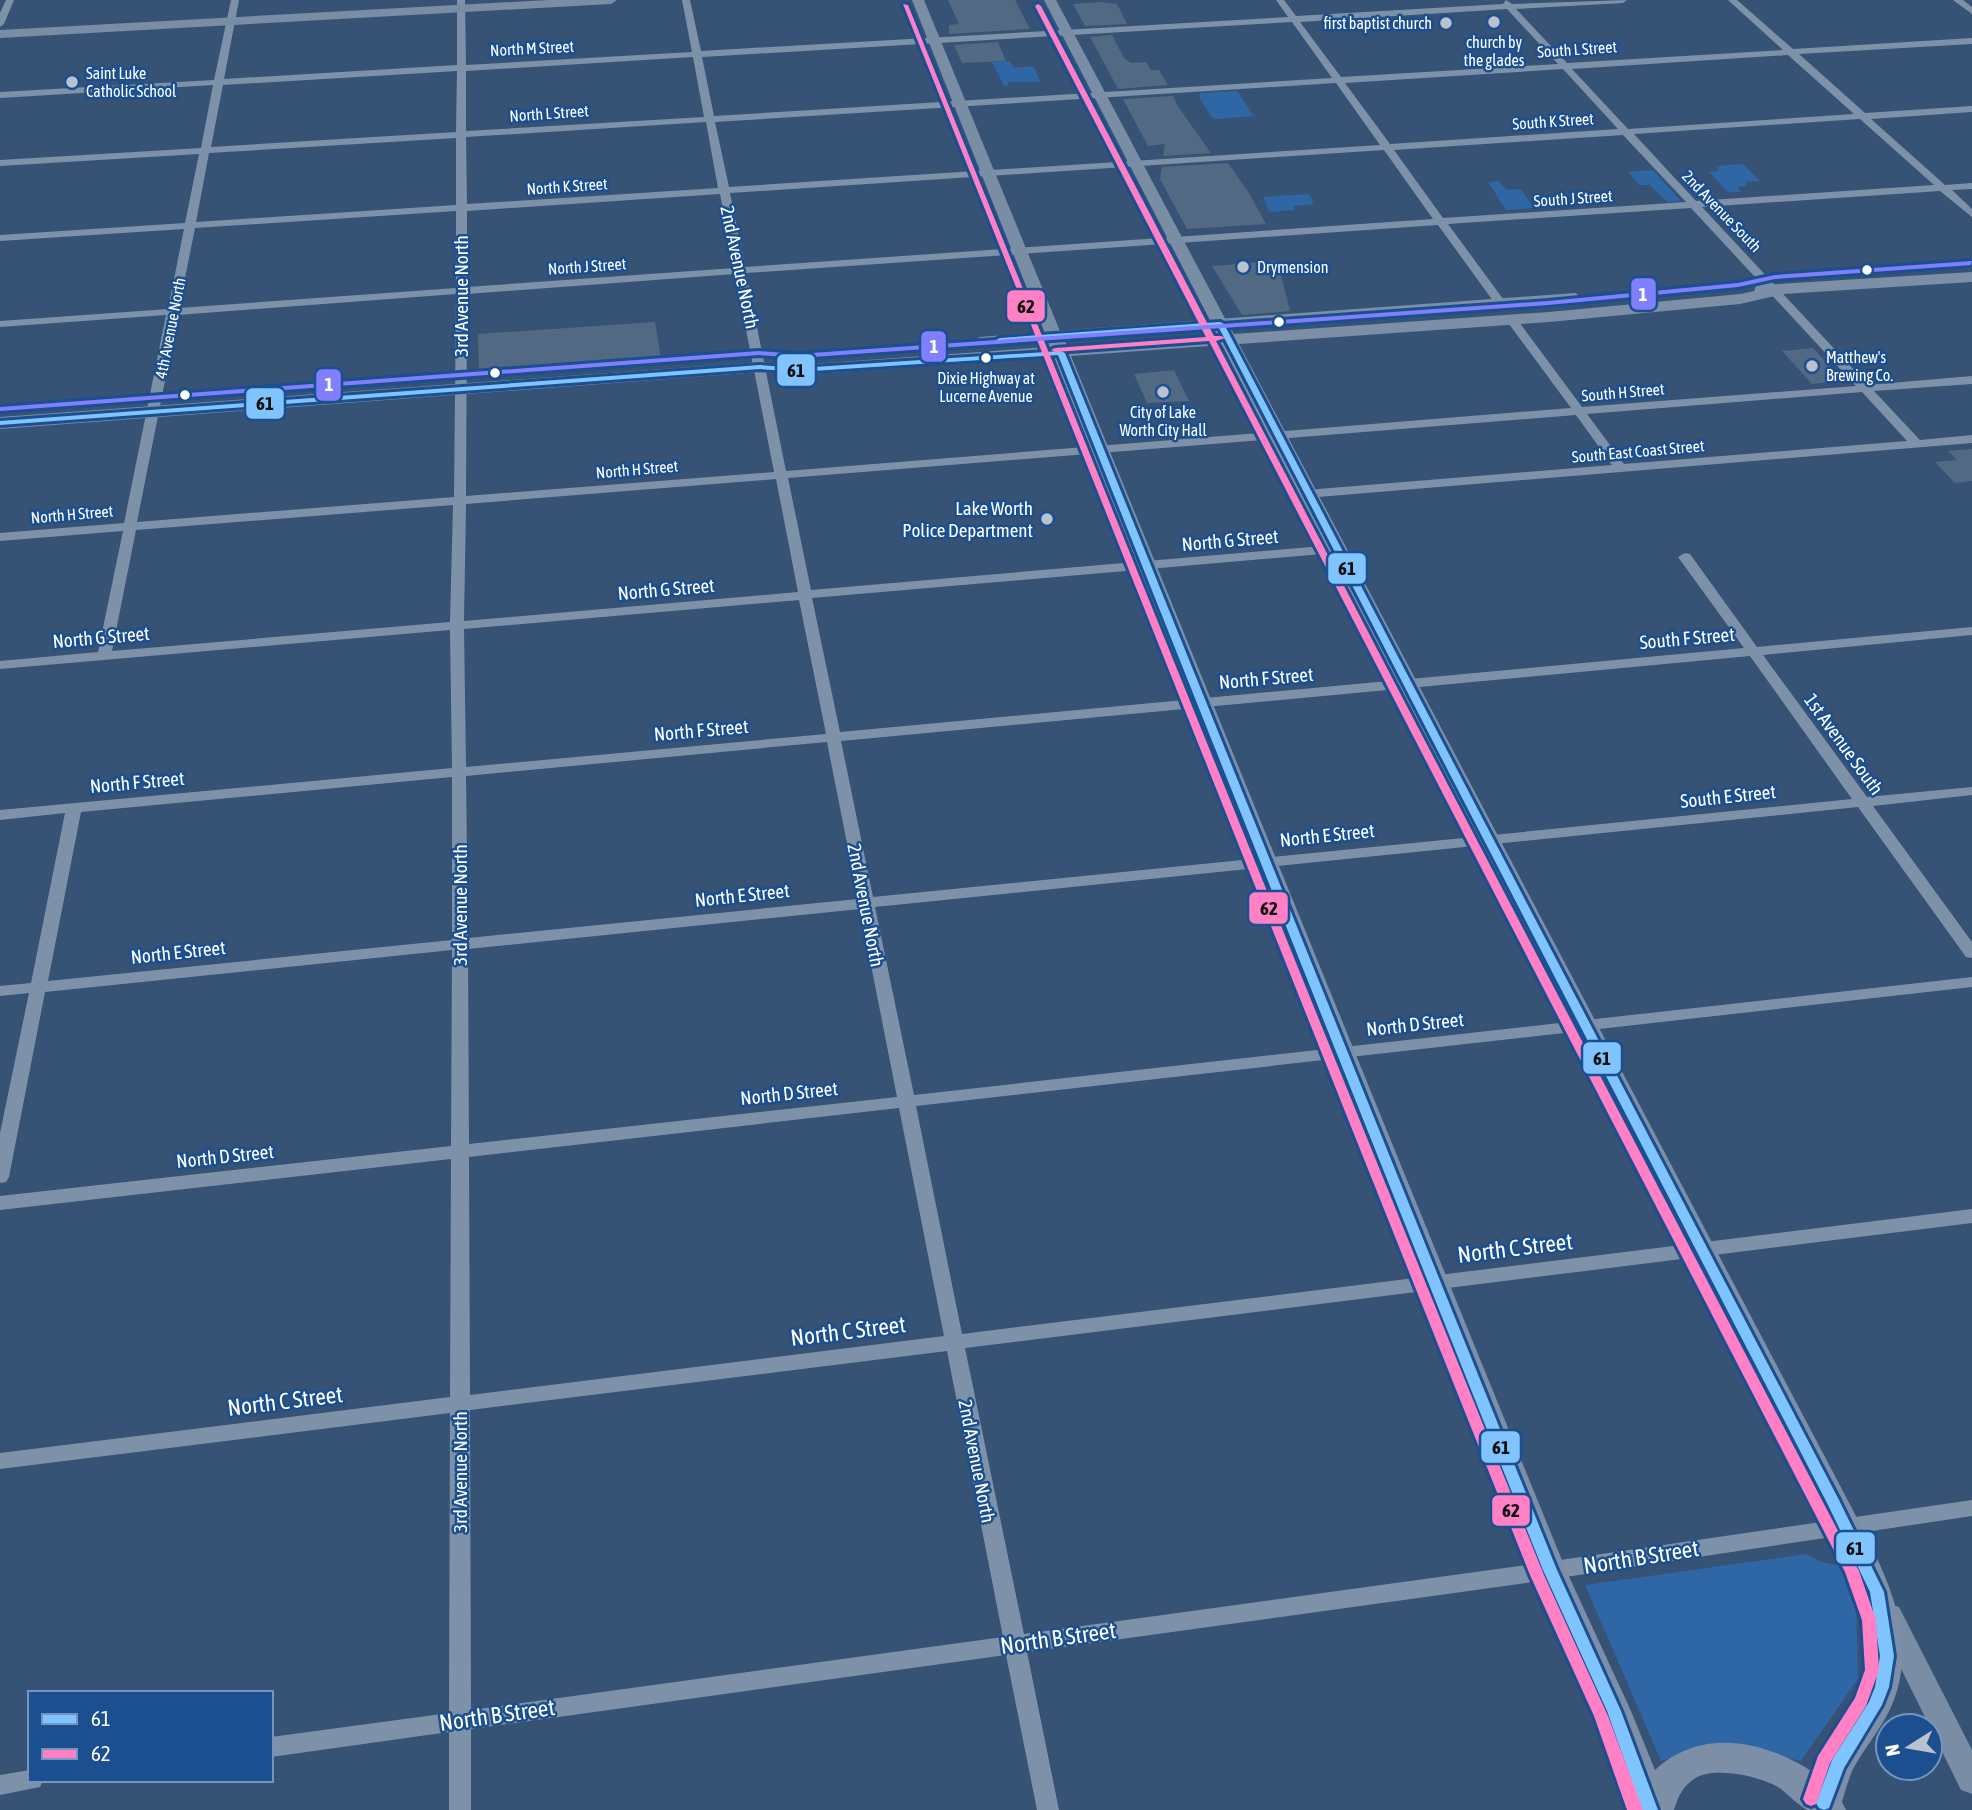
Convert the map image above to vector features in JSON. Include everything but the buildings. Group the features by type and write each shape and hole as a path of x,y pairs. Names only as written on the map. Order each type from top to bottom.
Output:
{"main road":[{"path":"0,34 461,4 611,0"},
{"path":"918,0 1550,1570 1614,1711 1650,1810"},
{"path":"1050,0 1845,1526 1972,1780"},
{"path":"1224,332 1500,303 1731,289 1776,291 1972,277"},
{"path":"0,423 760,367 798,370 1057,344 1224,332 1512,320 1740,299 1776,291"},
{"path":"1826,1807 1837,1765 1875,1705 1882,1687 1887,1656 1877,1592"},
{"path":"1656,1810 1658,1798 1672,1777 1693,1762 1721,1757 1771,1765 1800,1781 1826,1807"}],"street":[{"path":"0,24 10,0"},
{"name":"4th Avenue North","path":"104,656 235,0"},
{"name":"2nd Avenue North","path":"686,0 803,596 1048,1810"},
{"path":"1280,0 1500,303"},
{"name":"North M Street","path":"0,95 1066,33 1507,3 1623,0"},
{"path":"1732,0 1972,214"},
{"path":"1957,0 1972,11"},
{"name":"2nd Avenue South","path":"1507,3 1917,444"},
{"name":"3rd Avenue North","path":"460,1810 460,944 457,626 462,389 461,4"},
{"name":"South L Street","path":"1100,95 1972,41"},
{"name":"North L Street","path":"0,163 1100,95"},
{"name":"South K Street","path":"1136,164 1972,109"},
{"name":"North K Street","path":"0,239 1136,164"},
{"name":"South J Street","path":"1175,239 1972,186"},
{"name":"North J Street","path":"0,324 1175,239"},
{"path":"1512,320 1620,468"},
{"name":"South H Street","path":"1277,436 1972,380"},
{"name":"North H Street","path":"0,537 1277,436"},
{"name":"South East Coast Street","path":"1306,494 1972,439"},
{"name":"North G Street","path":"0,665 1334,549"},
{"name":"1st Avenue South","path":"1685,557 1972,953"},
{"name":"South F Street","path":"1406,684 1972,631"},
{"name":"North F Street","path":"0,814 1406,684"},
{"name":"South E Street","path":"1488,840 1972,791"},
{"path":"0,1177 74,808"},
{"name":"North E Street","path":"0,991 1488,840"},
{"name":"North D Street","path":"0,1202 1972,982"},
{"name":"North C Street","path":"0,1461 1972,1216"},
{"name":"North B Street","path":"273,1747 1550,1570 1972,1508"},
{"path":"0,1785 28,1781"}],"shaded area":[{"path":"1010,61 1014,68 1033,66 1041,82 1008,82 1008,85 1004,86 992,62"},
{"path":"1237,91 1254,116 1216,119 1211,117 1199,96 1200,93"},
{"path":"1743,164 1760,181 1746,182 1747,186 1738,187 1740,192 1728,192 1709,172 1719,171 1716,166"},
{"path":"1653,170 1681,201 1667,202 1650,185 1639,185 1628,172"},
{"path":"1498,181 1507,190 1521,189 1534,208 1506,210 1488,182"},
{"path":"1309,194 1314,204 1293,206 1295,210 1269,212 1263,197"},
{"path":"1807,1554 1821,1562 1838,1565 1856,1595 1858,1679 1801,1761 1726,1745 1661,1761 1585,1585"}],"transit line":[{"name":"62","path":"905,5 1537,1575 1601,1716 1635,1810"},
{"name":"62","path":"1038,6 1852,1571 1869,1620 1872,1670 1861,1701 1823,1761 1811,1799"},
{"name":"1","path":"0,409 759,353 798,356 1548,303 1738,285 1775,277 1971,263"},
{"name":"61","path":"1220,324 1834,1504 1877,1592 1887,1656 1882,1687 1875,1705 1837,1765 1824,1803"},
{"name":"61","path":"1000,340 1220,324"},
{"name":"62","path":"1055,350 1221,338"},
{"name":"61","path":"1061,353 1550,1570 1614,1711 1650,1810"},
{"name":"61","path":"0,423 760,367 798,370 1061,353"}],"place":[{"name":"church by the glades","path":"1494,22"},
{"name":"first baptist church","path":"1446,23"},
{"name":"Saint Luke Catholic School","path":"72,82"},
{"name":"Drymension","path":"1243,267"},
{"name":"Dixie Highway at Lucerne Avenue","path":"986,358"},
{"name":"Matthew's Brewing Co.","path":"1812,366"},
{"name":"City of Lake Worth City Hall","path":"1163,392"},
{"name":"Lake Worth Police Department","path":"1047,519"}]}
